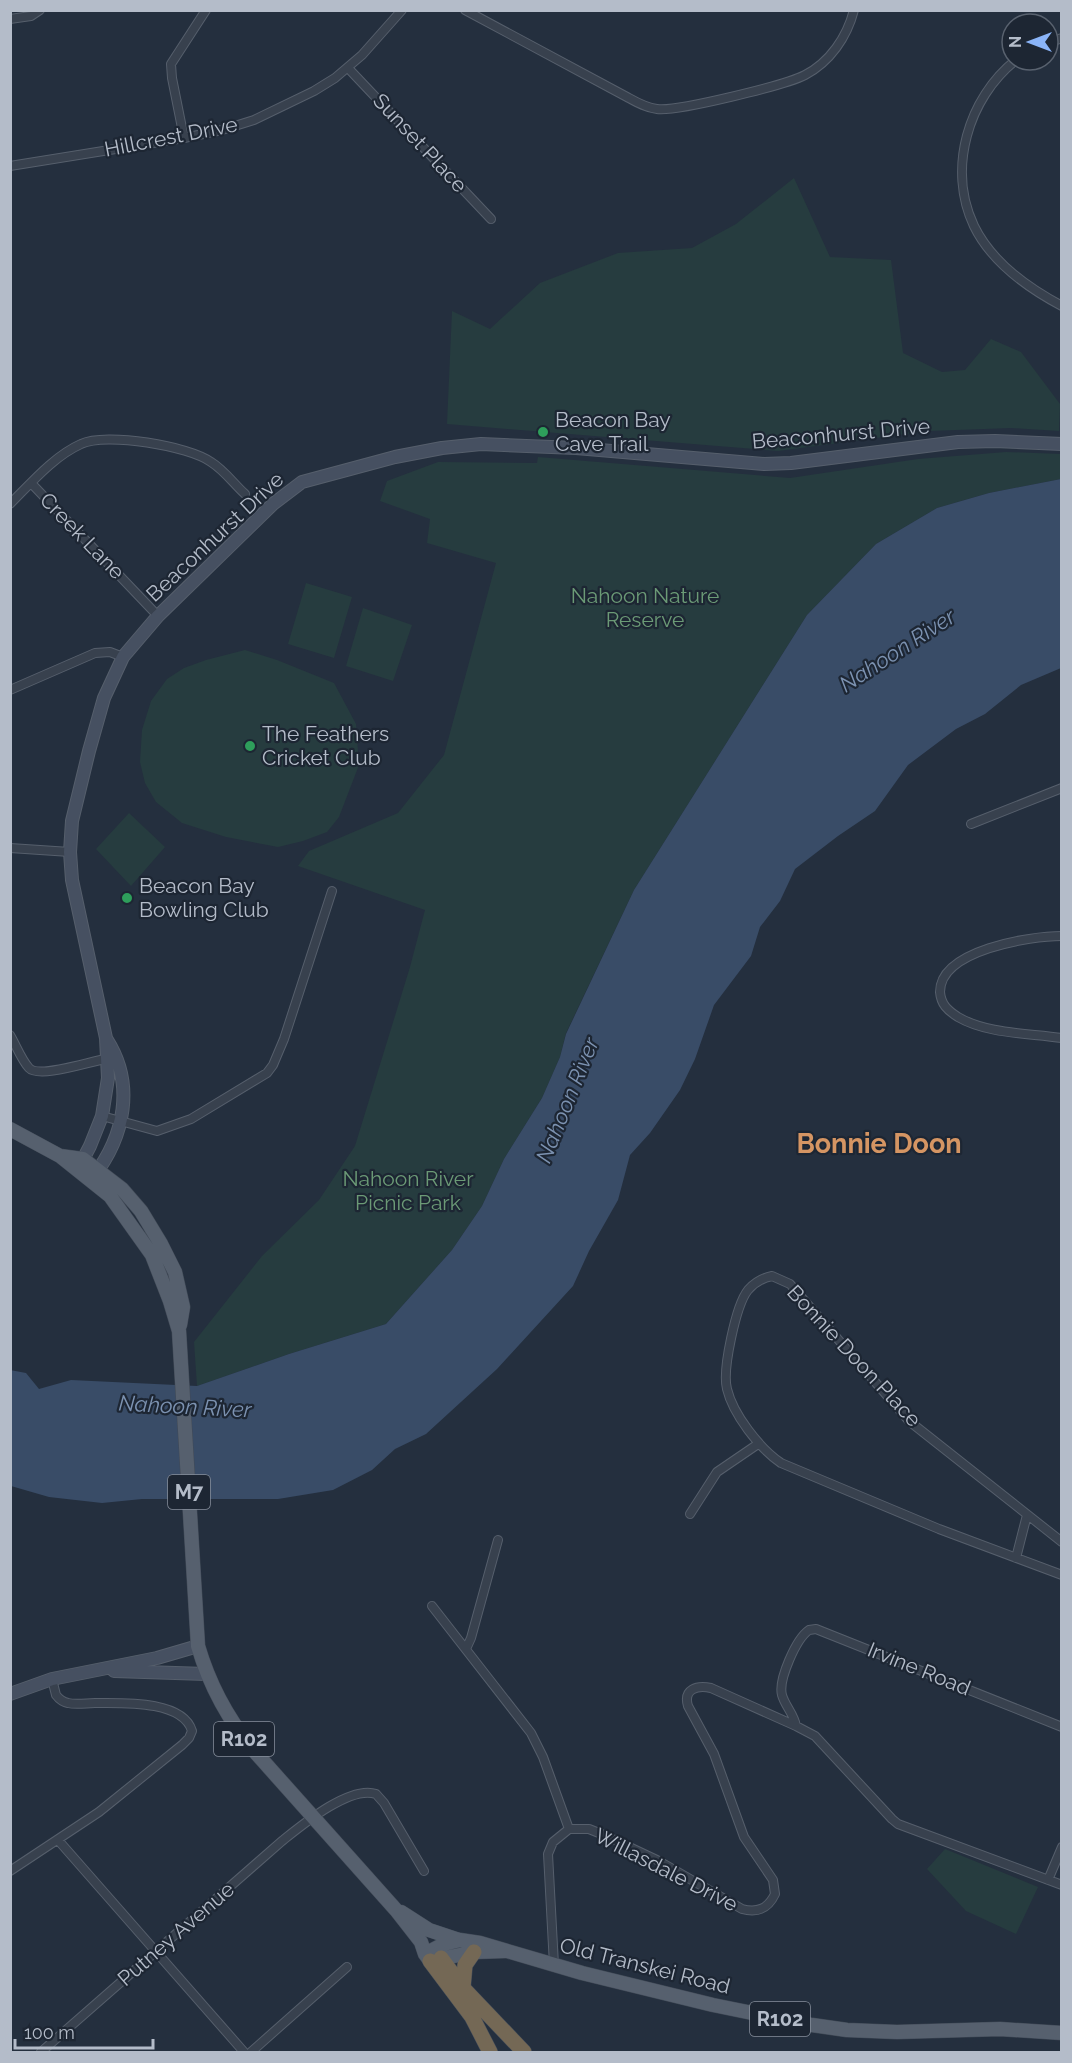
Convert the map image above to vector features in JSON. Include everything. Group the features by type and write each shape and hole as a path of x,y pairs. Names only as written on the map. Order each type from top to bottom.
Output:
{"highway":[{"path":"463,1988 465,1965 474,1952"},
{"path":"430,1953 524,2052"},
{"path":"430,1953 472,2017 490,2052"}],"main road":[{"name":"M7","path":"10,1129 95,1175 152,1255 167,1292 179,1331 182,1364 196,1620"},
{"name":"R102","path":"196,1620 198,1646 206,1674 237,1730 396,1910 430,1953"},
{"name":"Old Transkei Road","path":"396,1910 429,1930 460,1940 492,1946 505,1952 713,2005 812,2025 847,2030 897,2032 1000,2029 1062,2033"},
{"path":"430,1953 460,1940"},
{"name":"Old Transkei Road","path":"430,1953 505,1952"}],"street":[{"path":"10,20 31,16 40,10"},
{"path":"184,138 171,64 206,10"},
{"name":"Hillcrest Drive","path":"10,166 184,138 254,120 314,91 348,68 402,10"},
{"path":"465,10 627,97 647,107 664,110 739,94 806,75 834,53 850,25 854,10"},
{"name":"Sunset Place","path":"348,68 491,219"},
{"path":"1004,72 989,86 970,122 962,166 966,198 974,226 1001,262 1030,287 1062,306"},
{"path":"10,504 31,483 75,447 92,440 112,438 163,446 201,456 212,462 244,494"},
{"name":"Beaconhurst Drive","path":"80,1165 102,1116 107,1091 106,1038 75,899 69,852 76,802 105,698 123,657 158,616 273,504 302,482 395,457 481,444 576,448 764,464 791,463 958,442 1062,444"},
{"name":"Creek Lane","path":"31,483 158,616"},
{"path":"10,690 94,653 110,652 123,657"},
{"path":"971,824 1062,788"},
{"path":"10,848 69,852"},
{"path":"102,1116 157,1131 191,1119 267,1073 284,1039 332,891"},
{"path":"1062,936 1014,942 971,955 949,969 940,987 944,1007 967,1021 995,1029 1062,1038"},
{"path":"10,1035 28,1067 35,1071 52,1071 106,1059"},
{"name":"Beaconhurst Drive","path":"95,1175 112,1146 122,1121 121,1071 116,1054 106,1038"},
{"name":"Bonnie Doon Place","path":"1062,1542 909,1421 790,1284 772,1276 754,1283 747,1292 726,1357 725,1368 729,1396 758,1444 781,1463 939,1529 1062,1575"},
{"path":"690,1514 717,1472 758,1444"},
{"path":"1016,1558 1027,1515"},
{"path":"466,1649 498,1540"},
{"path":"432,1606 531,1733 543,1757 569,1829"},
{"name":"Irvine Road","path":"796,1726 794,1716 781,1693 782,1683 790,1659 803,1634 816,1629 1062,1727"},
{"path":"10,1694 52,1679 157,1658 198,1646"},
{"path":"95,1670 206,1674"},
{"path":"10,1871 99,1812 189,1738 192,1731 186,1720 177,1713 148,1705 68,1703 56,1695 52,1679"},
{"name":"Willasdale Drive","path":"554,1965 548,1854 553,1842 569,1829 594,1830 657,1860 737,1907 751,1911 761,1910 770,1903 775,1894 773,1880 744,1837 722,1772 688,1706 687,1696 689,1691 696,1687 711,1688 796,1726"},
{"path":"796,1726 815,1736 880,1808 898,1824 1062,1886"},
{"name":"Putney Avenue","path":"41,2052 313,1816 328,1807 367,1792 376,1794 384,1803 424,1871"},
{"path":"58,1840 244,2052"},
{"path":"1048,1880 1062,1847"},
{"path":"251,2052 347,1967"}],"green space":[{"path":"794,178 830,257 891,260 903,353 942,372 965,370 991,339 1021,352 1060,404 1059,431 1011,428 929,431 778,451 447,424 452,311 490,329 540,283 618,253 692,248 736,224"},
{"name":"Nahoon Nature Reserve","path":"1006,452 1061,454 1061,479 989,493 937,508 876,544 807,615 634,890 566,1033 560,1057 542,1098 504,1159 482,1206 452,1250 386,1324 197,1386 194,1342 262,1256 319,1200 355,1146 410,967 425,910 298,866 309,851 398,813 444,755 496,563 427,543 430,519 380,501 387,481 438,462 537,463 538,457 790,478 918,459"},
{"path":"306,583 352,597 334,658 288,644"},
{"path":"363,608 412,625 393,681 346,666"},
{"name":"The Feathers Cricket Club","path":"245,650 334,683 356,724 359,765 339,817 327,832 278,847 226,837 182,823 156,802 145,783 140,762 142,730 151,701 167,679 184,668"},
{"path":"129,813 165,847 131,886 96,849"},
{"path":"945,1849 1038,1887 1016,1934 966,1911 927,1869"}],"water":[{"name":"Nahoon River","path":"1061,479 1061,668 1021,685 985,714 956,729 908,765 875,811 795,869 780,901 760,927 751,956 714,1005 695,1059 680,1090 650,1133 630,1155 618,1200 589,1251 573,1286 497,1369 426,1434 395,1449 372,1470 333,1490 278,1499 142,1499 102,1503 49,1497 11,1486 10,1370 26,1373 39,1389 71,1380 197,1386 386,1324 452,1250 482,1206 504,1159 542,1098 560,1057 566,1034 634,890 807,615 876,544 937,508 989,493"}],"place":[{"name":"Beacon Bay Cave Trail","path":"543,432"},
{"name":"The Feathers Cricket Club","path":"250,746"},
{"name":"Beacon Bay Bowling Club","path":"127,898"}],"district":[{"name":"Bonnie Doon","path":"879,1144"}],"park label":[{"name":"Nahoon River Picnic Park","path":"408,1191"}]}
